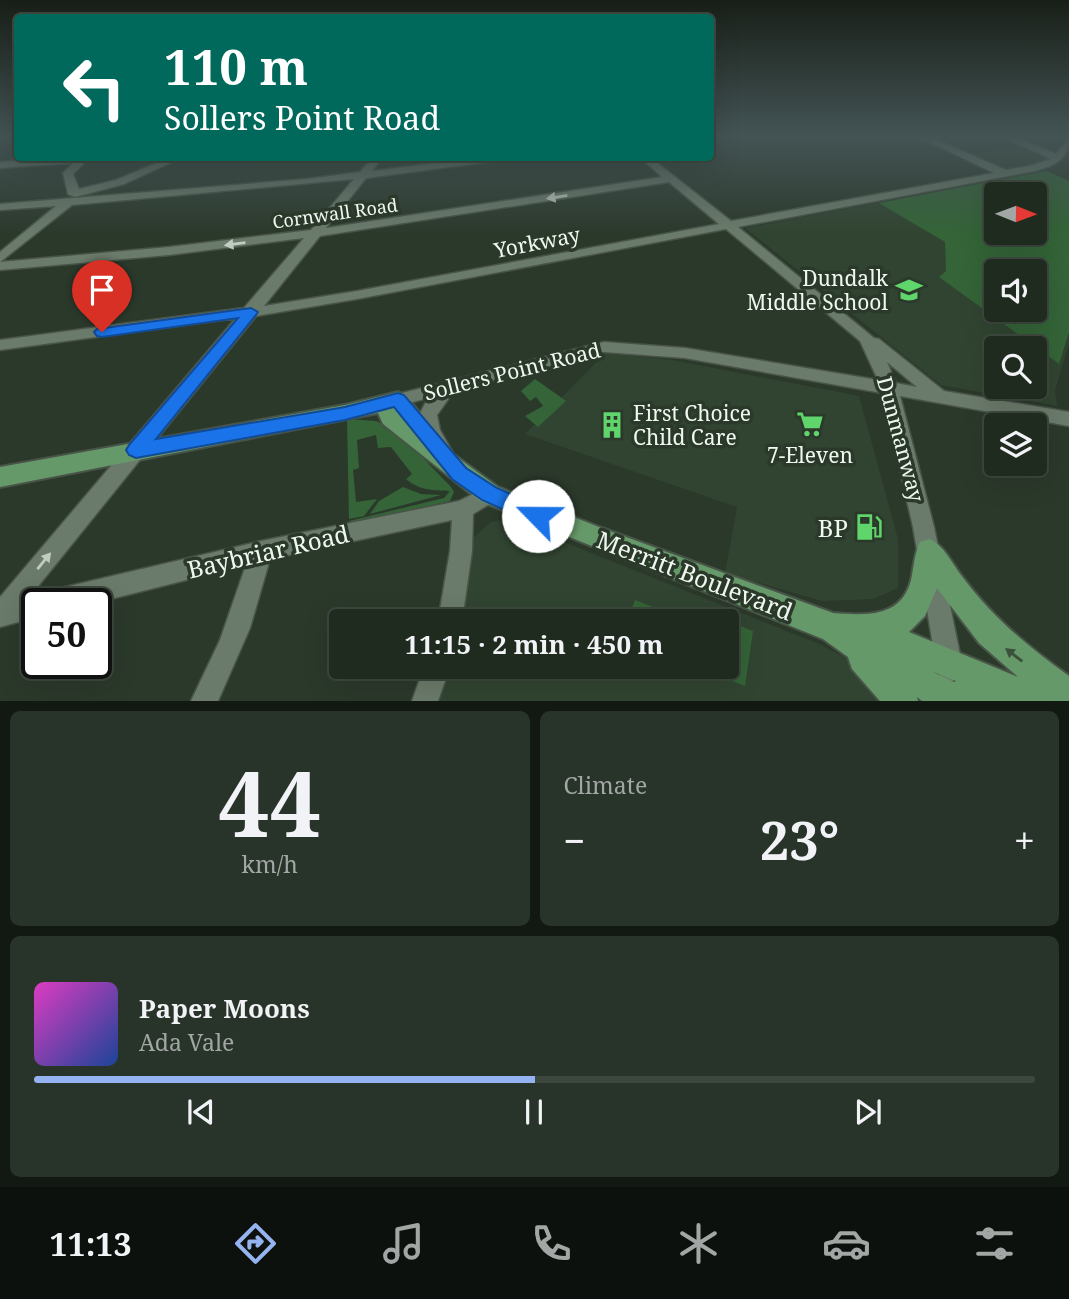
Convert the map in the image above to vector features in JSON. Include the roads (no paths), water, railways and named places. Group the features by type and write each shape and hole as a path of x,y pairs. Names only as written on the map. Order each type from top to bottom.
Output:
{"main road":[{"name":"Sollers Point Road","path":"0,477 345,413 392,401"},
{"name":"Merritt Boulevard","path":"392,401 391,418 489,494 590,536 833,628 875,658 955,700"},
{"name":"Merritt Boulevard","path":"392,401 448,463"},
{"path":"345,413 368,415 402,428"},
{"path":"864,630 891,625 920,600 926,587 929,551"},
{"path":"929,551 954,593 1001,645 1069,695"},
{"name":"Merritt Boulevard","path":"833,628 864,630 949,662 1034,701"},
{"path":"833,628 902,701"},
{"path":"955,700 970,691 1000,701"}],"street":[{"path":"71,198 68,173 72,170"},
{"path":"0,258 71,198 149,170"},
{"path":"0,615 368,170"},
{"path":"0,207 71,198 123,198 405,170"},
{"name":"Dunmanway","path":"662,170 866,338 882,365 929,551 955,700"},
{"path":"995,170 1005,174"},
{"name":"Yorkway","path":"0,345 251,312 731,226 1025,170"},
{"name":"Cornwall Road","path":"0,266 121,257 314,234 673,178"},
{"path":"120,182 114,190 123,198"},
{"path":"866,338 942,397"},
{"name":"Sollers Point Road","path":"392,401 581,351 627,347 685,353 1069,419"},
{"path":"448,463 426,419 432,404 451,386"},
{"name":"Baybriar Road","path":"110,588 261,551 463,509 489,494"},
{"path":"452,609 461,551 463,509"},
{"path":"204,701 244,612 261,551"},
{"path":"0,615 21,610"},
{"path":"425,701 433,679"}],"place":[{"name":"Dundalk Middle School","path":"909,290"},
{"name":"7-Eleven","path":"810,424"},
{"name":"First Choice Child Care","path":"612,425"},
{"name":"BP","path":"869,527"}]}
